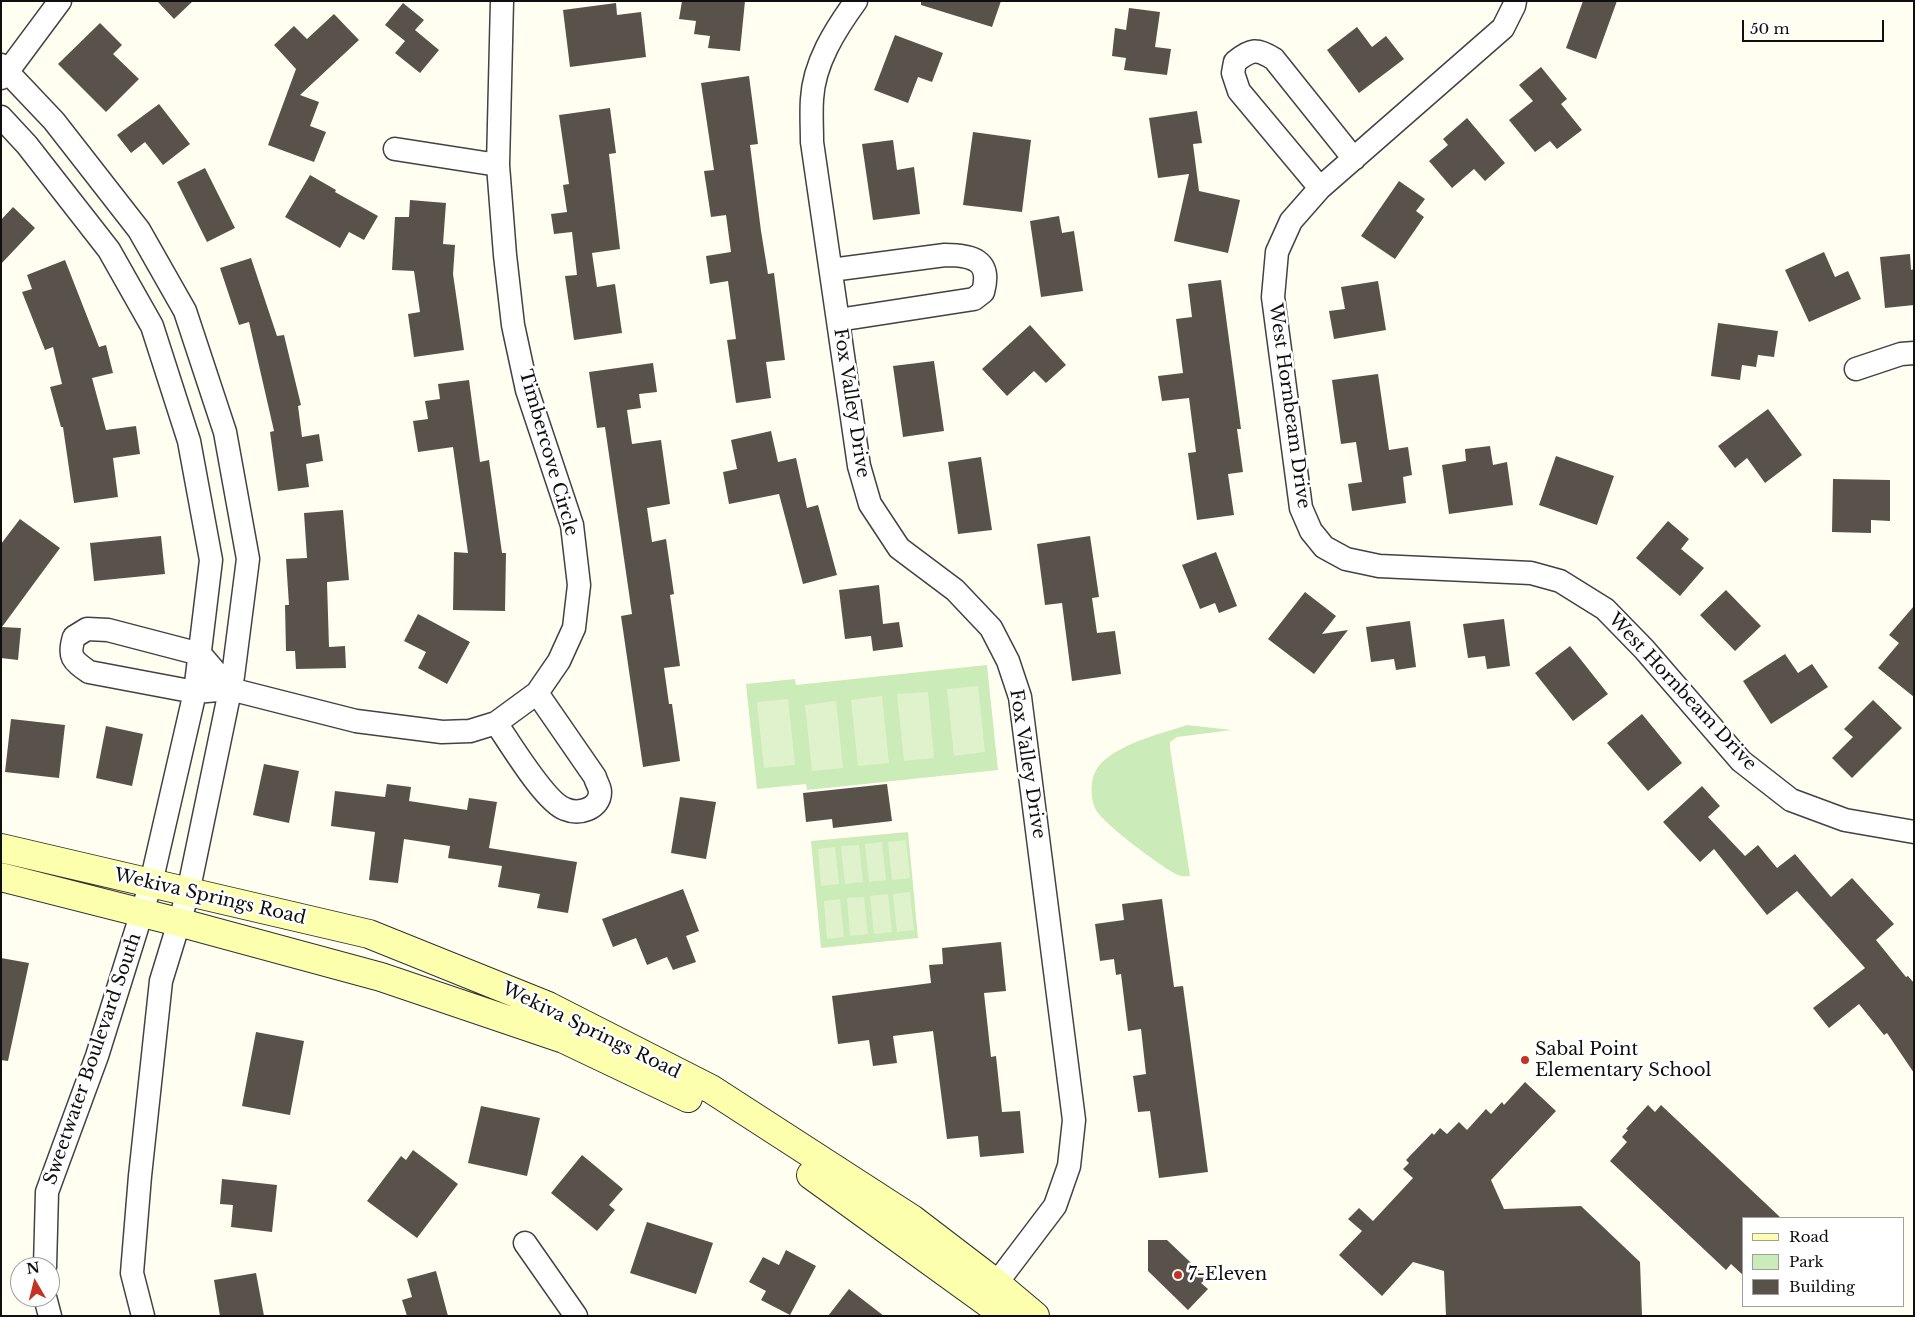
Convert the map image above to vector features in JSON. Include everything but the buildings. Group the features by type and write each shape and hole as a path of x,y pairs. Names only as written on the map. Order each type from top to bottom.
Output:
{"main road":[{"name":"Wekiva Springs Road","path":"1,848 369,934 548,1006 711,1089 912,1219 991,1292 1006,1316"},
{"name":"Wekiva Springs Road","path":"1,877 178,922 381,977 564,1039 738,1122 991,1292 1034,1316"}],"street":[{"path":"60,1 4,71 54,121 139,230 185,311 225,432 248,559 230,689 188,893 161,981 140,1176 132,1273 143,1316"},
{"name":"Timbercove Circle","path":"200,654 108,630 94,629 87,629 74,637 70,650 74,662 89,672 195,692 230,689 365,722 442,732 470,732 496,723 536,693 559,662 574,628 579,585 572,525 528,390 513,325 498,165 502,1"},
{"name":"Fox Valley Drive","path":"856,1 839,25 817,69 812,98 812,142 859,466 870,504 899,548 955,590 991,628 1008,661 1020,697 1074,1120 1070,1166 1055,1206 991,1292"},
{"name":"West Hornbeam Drive","path":"1515,1 1503,28 1320,188 1290,221 1277,252 1273,297 1302,508 1311,531 1324,547 1346,559 1380,566 1531,573 1560,581 1605,609 1644,649 1741,761 1791,800 1845,820 1914,831"},
{"path":"1320,188 1239,91 1233,73 1235,62 1246,52 1261,51 1274,59 1354,159"},
{"name":"Sweetwater Boulevard South","path":"1,118 26,145 109,250 152,326 189,441 211,560 195,692 151,883 97,1056 47,1192 45,1257"},
{"path":"395,149 498,165"},
{"path":"831,270 945,255 964,255 977,260 985,269 987,280 983,292 974,299 838,320"},
{"path":"160,350 195,340"},
{"path":"1856,369 1901,354 1914,353"},
{"path":"200,654 230,689"},
{"path":"496,723 547,794 564,809 578,812 590,809 598,801 600,790 594,777 536,693"},
{"path":"525,1243 576,1316"}],"green space":[{"path":"987,665 998,770 807,790 806,784 757,789 746,684 795,679 796,685"},
{"path":"978,686 985,752 954,756 947,689"},
{"path":"928,692 934,758 904,761 897,694"},
{"path":"882,696 889,763 858,766 851,700"},
{"path":"788,699 795,765 764,768 757,702"},
{"path":"836,701 843,768 812,771 805,705"},
{"path":"1187,725 1232,730 1177,737 1170,742 1190,876 1184,876 1178,875 1159,864 1099,815 1092,798 1092,787 1095,771 1106,759 1116,752 1152,736"},
{"path":"908,832 918,938 821,948 811,841"},
{"path":"906,840 910,878 892,880 888,842"},
{"path":"882,842 886,880 869,882 865,844"},
{"path":"859,845 863,882 845,884 841,846"},
{"path":"835,847 839,884 821,886 818,849"},
{"path":"910,892 914,930 897,932 893,894"},
{"path":"888,894 892,932 874,934 870,896"},
{"path":"864,897 868,934 850,936 847,898"},
{"path":"840,899 844,937 827,939 824,901"}],"place":[{"name":"Sabal Point Elementary School","path":"1525,1060"},
{"name":"7-Eleven","path":"1178,1275"}]}
